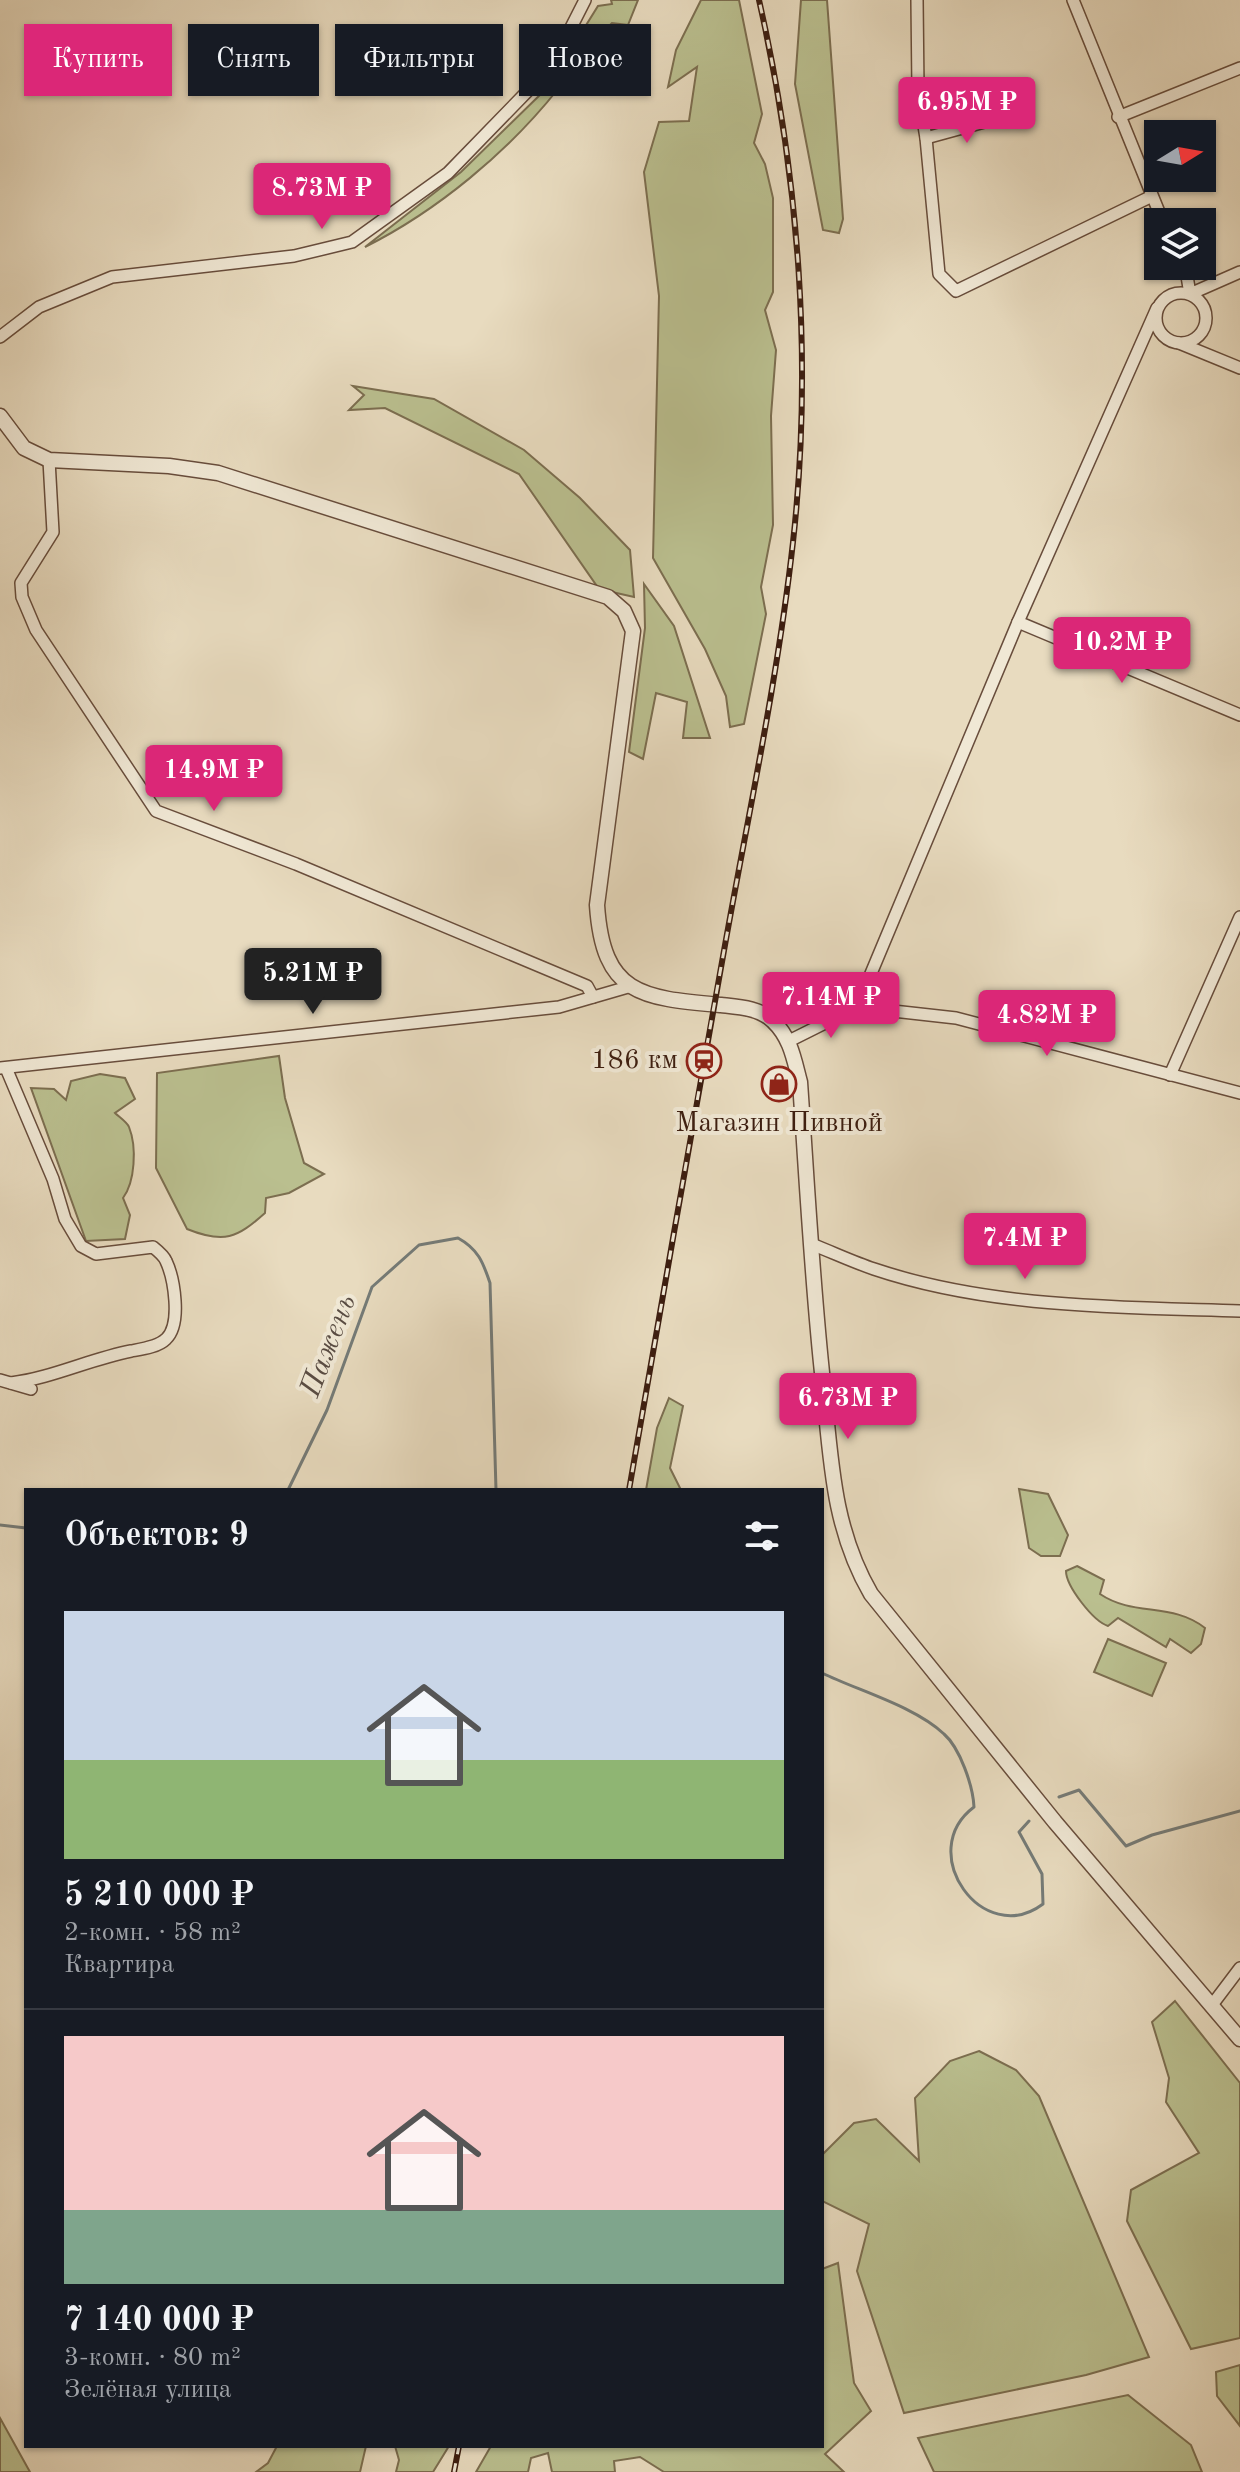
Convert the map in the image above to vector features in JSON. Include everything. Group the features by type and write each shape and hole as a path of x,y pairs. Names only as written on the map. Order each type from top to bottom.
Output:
{"street":[{"path":"0,337 39,307 112,277 294,256 352,242 448,173 551,67 585,0"},
{"path":"917,0 918,89 926,138 939,274 956,291 1150,197"},
{"path":"1073,0 1156,208"},
{"path":"1118,117 1240,68"},
{"path":"926,138 999,118"},
{"path":"857,1007 1018,622 1157,308 1167,297 1184,294 1240,272"},
{"path":"1184,294 1185,280"},
{"path":"1184,294 1199,300 1206,313 1204,328 1213,357"},
{"path":"1157,308 1159,332 1174,342 1240,368"},
{"path":"1139,350 1149,343 1192,341 1204,328"},
{"path":"0,416 24,448 49,460 169,466 218,473 608,597 624,611 633,631 597,905 600,939 612,969 628,987 655,996 748,1008 772,1019 789,1041 800,1082 832,1469 839,1521 851,1560 871,1594 1055,1822 1240,2039"},
{"path":"49,460 53,532 21,583 22,597 36,630 156,811 296,864 587,986 593,997"},
{"path":"1018,622 1240,715"},
{"path":"1170,1075 1240,917"},
{"path":"6,1382 35,1380 72,1365 166,1340 173,1326 174,1308 166,1259 153,1247 96,1254 81,1246 65,1219 53,1179 3,1068 559,1007 628,987"},
{"path":"789,1041 857,1007 956,1018 1240,1093"},
{"path":"811,1244 875,1270 986,1295 1118,1307 1240,1311"},
{"path":"6,1382 31,1389"},
{"path":"1212,2005 1240,1968"}],"green space":[{"path":"611,0 638,0 628,24 587,24 598,6 612,4"},
{"path":"701,0 739,0 762,114 754,143 765,164 773,198 773,292 765,310 776,350 771,416 773,525 761,587 766,614 744,724 730,727 726,696 705,649 653,558 659,296 644,172 659,122 689,121 697,67 668,87 676,50"},
{"path":"801,0 827,0 843,219 839,233 823,230 795,84"},
{"path":"539,96 552,96 517,135 470,178 418,216 365,247 461,172"},
{"path":"353,386 434,399 524,450 580,498 630,550 634,597 599,589 519,474 385,408 349,410 364,395"},
{"path":"644,584 674,626 710,738 683,738 687,702 656,693 643,759 629,752 645,628"},
{"path":"279,1056 285,1098 304,1163 324,1174 289,1193 266,1198 265,1213 238,1233 221,1237 187,1229 156,1168 157,1073"},
{"path":"100,1074 125,1078 135,1099 115,1113 128,1125 132,1135 134,1164 123,1198 130,1215 125,1239 86,1241 31,1088 54,1089 66,1100 71,1081"},
{"path":"669,1398 683,1406 670,1468 680,1488 646,1488 657,1428"},
{"path":"1019,1489 1048,1494 1068,1535 1060,1556 1041,1556 1029,1548"},
{"path":"1077,1566 1104,1580 1100,1594 1113,1601 1179,1615 1205,1628 1201,1644 1191,1653 1170,1639 1166,1647 1118,1618 1108,1626 1102,1623 1070,1585 1066,1571"},
{"path":"1108,1639 1166,1663 1152,1696 1094,1672"},
{"path":"1175,2001 1240,2083 1240,2338 1191,2349 1127,2221 1131,2190 1199,2153 1166,2102 1169,2078 1152,2022"},
{"path":"979,2051 1016,2070 1039,2096 1149,2357 1086,2375 904,2413 857,2271 869,2224 824,2202 824,2153 854,2123 876,2119 919,2161 915,2098 950,2061"},
{"path":"838,2263 854,2383 871,2411 825,2454 844,2472 664,2472 640,2457 614,2461 615,2472 552,2472 548,2453 531,2458 528,2472 476,2472 490,2448 824,2448 824,2268"},
{"path":"1240,2365 1240,2426 1217,2396 1216,2372"},
{"path":"1128,2395 1191,2445 1202,2472 934,2472 918,2438"},
{"path":"0,2418 30,2472 0,2472"},
{"path":"276,2448 366,2448 360,2472 256,2472 268,2463"},
{"path":"396,2448 448,2448 433,2472 396,2472 399,2460"}],"waterway":[{"name":"Пажень","path":"289,1488 327,1410 372,1287 419,1245 458,1238 479,1257 490,1283 496,1488"},
{"name":"Пажень","path":"0,1525 24,1528"},
{"name":"Пажень","path":"824,1674 917,1715 950,1740 965,1768 974,1807 957,1826 951,1847 954,1869 964,1889 979,1905 998,1914 1020,1915 1043,1904 1042,1874 1019,1832 1029,1821"},
{"name":"Пажень","path":"1059,1797 1079,1790 1126,1846 1152,1835 1240,1811"}],"railway":[{"path":"629,1488 771,694 787,593 799,474 802,338 793,201 773,66 759,0"},
{"path":"454,2472 459,2448"}],"place":[{"name":"186 км","path":"704,1061"},
{"name":"Магазин Пивной","path":"779,1084"}]}
